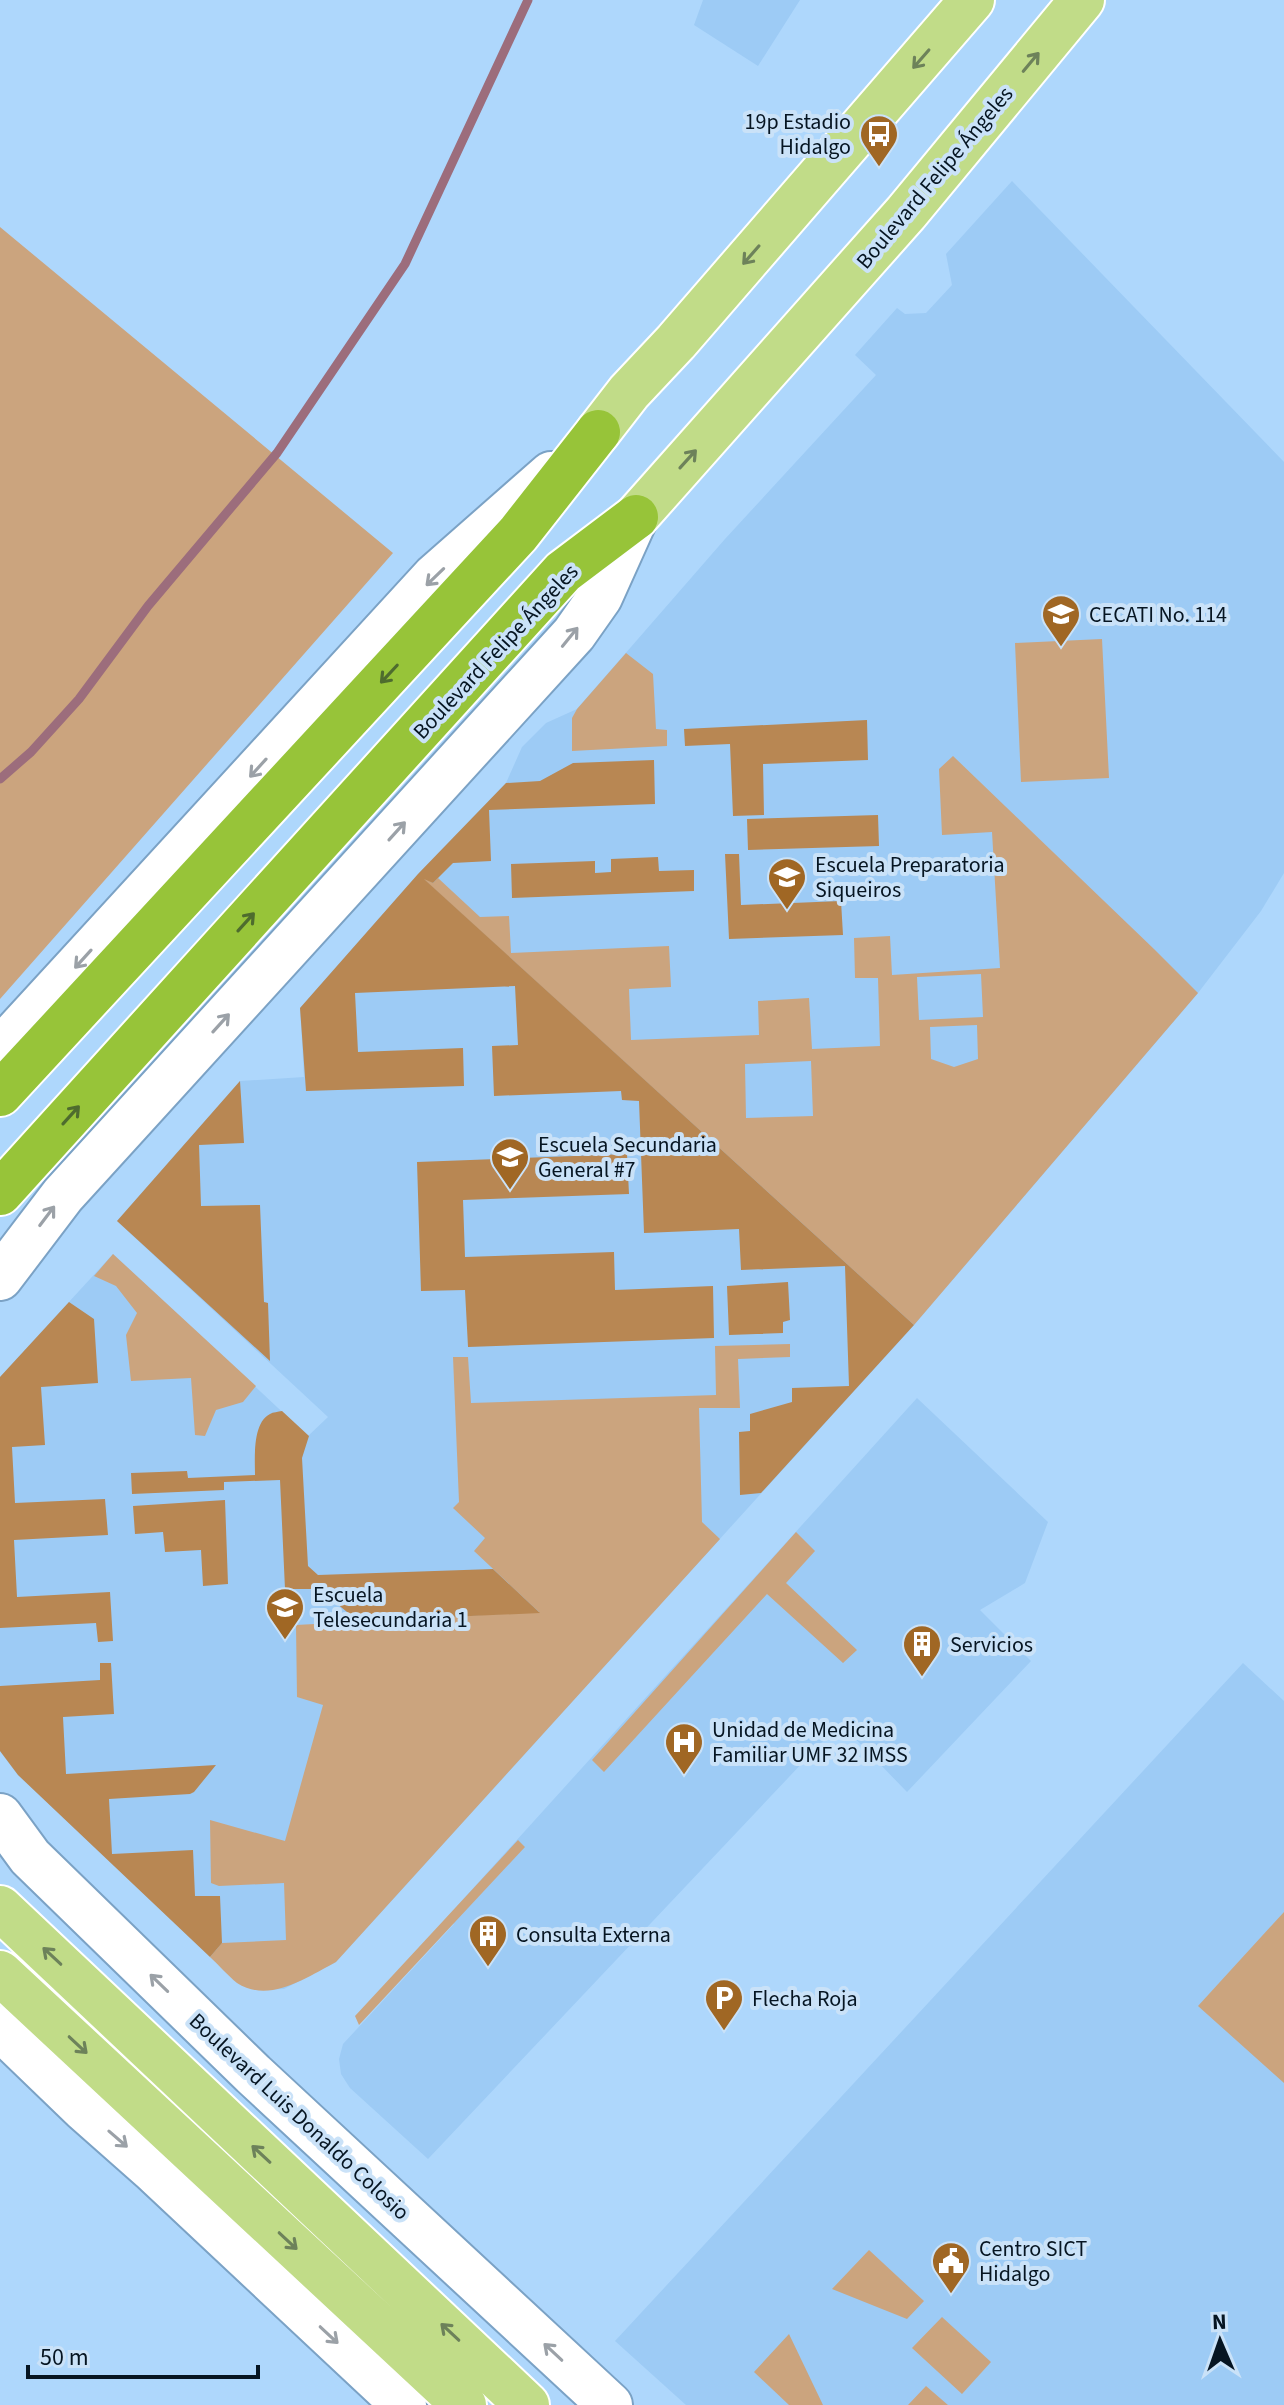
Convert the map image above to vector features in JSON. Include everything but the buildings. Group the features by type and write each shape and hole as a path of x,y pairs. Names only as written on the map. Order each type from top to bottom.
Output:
{"highway":[{"path":"0,1094 518,534 598,432"},
{"name":"Boulevard Felipe Ángeles","path":"0,1193 563,572 636,517"}],"main road":[{"path":"0,1050 435,576 598,432 629,392 972,0"},
{"name":"Boulevard Felipe Ángeles","path":"636,517 906,213 1082,0"},
{"path":"0,1278 63,1195 574,634 600,597 636,517"},
{"name":"Boulevard Luis Donaldo Colosio","path":"0,1816 15,1849 610,2405"},
{"path":"0,1908 527,2405"},
{"path":"0,1973 464,2405"},
{"path":"0,2028 404,2405"}],"shaded area":[{"path":"703,0 800,0 758,66 694,25"},
{"path":"1012,181 1284,462 1284,873 1261,911 1198,993 914,1325 336,1962 284,1989 258,1990 239,1984 18,1775 0,1751 0,1377 113,1254 308,1436 328,1417 117,1221 240,1081 304,1077 300,1008 418,874 506,783 522,747 546,723 577,709 725,539 876,375 855,355 897,308 905,314 926,313 952,285 946,254"},
{"path":"0,227 393,553 0,999"},
{"path":"1102,639 1109,778 1021,782 1015,643"},
{"path":"626,653 653,674 656,729 667,730 667,746 572,751 572,718"},
{"path":"867,720 868,760 763,764 764,815 733,816 730,744 685,746 684,729"},
{"path":"953,756 1198,993 914,1325 418,874 433,883 438,878 480,917 509,916 511,953 669,946 671,987 629,989 631,1040 759,1035 758,1001 809,998 812,1049 880,1046 878,978 855,978 854,938 890,936 892,975 1000,968 992,832 942,835 939,769","holes":["981,974 983,1017 919,1020 917,977","977,1025 978,1059 954,1067 931,1059 930,1027","811,1061 813,1116 746,1118 745,1064"]},
{"path":"654,760 655,804 489,810 491,861 453,863 433,883 424,879 914,1325 761,1493 740,1495 739,1432 750,1431 750,1414 792,1402 792,1388 849,1386 845,1266 741,1270 739,1229 644,1233 639,1101 622,1100 621,1091 494,1096 492,1046 518,1045 515,986 355,993 358,1052 463,1048 464,1086 306,1091 300,1008 418,874 506,783 540,781 573,763"},
{"path":"878,815 879,846 748,850 747,819"},
{"path":"725,854 739,854 741,905 841,901 843,935 729,939"},
{"path":"658,857 659,871 694,870 694,891 512,898 511,864 595,861 595,873 611,872 611,859"},
{"path":"240,1081 244,1143 199,1145 201,1206 260,1205 270,1361 117,1221"},
{"path":"627,1154 629,1194 463,1200 465,1257 614,1252 615,1290 713,1286 714,1338 468,1347 465,1290 421,1291 417,1162"},
{"path":"113,1254 256,1386 243,1402 216,1410 205,1436 195,1435 191,1378 131,1381 126,1335 137,1313 116,1286 94,1276"},
{"path":"788,1282 790,1320 783,1322 783,1333 729,1335 727,1286"},
{"path":"69,1302 94,1319 98,1383 41,1387 45,1445 12,1447 15,1503 105,1499 108,1535 14,1540 17,1597 110,1592 113,1641 98,1642 96,1623 0,1628 0,1377"},
{"path":"790,1344 790,1357 738,1359 740,1408 699,1408 702,1522 720,1539 336,1962 301,1981 275,1990 250,1989 237,1983 210,1957 222,1943 286,1940 284,1883 219,1886 211,1883 210,1820 285,1841 323,1705 297,1697 296,1625 539,1612 474,1551 485,1538 453,1508 459,1502 453,1357 468,1357 471,1403 716,1395 715,1346"},
{"name":"Unidad de Medicina Familiar UMF 32 IMSS","path":"917,1398 1048,1522 1025,1583 980,1610 1031,1661 907,1792 840,1723 428,2159 350,2088 341,2074 339,2059 343,2044 454,1924 447,1917"},
{"path":"282,1411 309,1436 302,1458 308,1566 318,1575 493,1569 540,1613 358,1621 319,1589 285,1589 280,1480 224,1482 224,1490 132,1494 131,1473 187,1471 188,1478 255,1475 260,1425 270,1414"},
{"path":"225,1500 228,1584 203,1586 201,1550 165,1552 163,1532 135,1534 133,1506"},
{"path":"796,1532 815,1551 786,1583 857,1650 843,1663 767,1594 604,1772 592,1760"},
{"path":"100,1663 111,1663 114,1714 63,1717 66,1774 216,1765 190,1794 109,1799 112,1854 193,1850 195,1896 220,1896 222,1943 210,1957 18,1775 0,1751 0,1686 100,1680"},
{"name":"Centro SICT Hidalgo","path":"1243,1663 1284,1701 1284,2405 686,2405 615,2341"},
{"path":"518,1840 525,1847 359,2025 355,2016"},
{"path":"1284,1912 1284,2083 1198,2006"},
{"path":"869,2250 924,2301 907,2319 832,2289"},
{"path":"942,2317 991,2362 962,2394 912,2348"},
{"path":"789,2334 823,2405 789,2405 754,2372"},
{"path":"926,2386 948,2405 908,2405"}],"waterway":[{"path":"0,779 31,752 79,699 148,606 277,453 405,264 528,0"}],"place":[{"name":"19p Estadio Hidalgo","path":"879,168"},
{"name":"CECATI No. 114","path":"1061,648"},
{"name":"Escuela Preparatoria Siqueiros","path":"787,911"},
{"name":"Escuela Secundaria General #7","path":"510,1191"},
{"name":"Escuela Telesecundaria 1","path":"285,1641"},
{"name":"Servicios","path":"922,1678"},
{"name":"Unidad de Medicina Familiar UMF 32 IMSS","path":"684,1776"},
{"name":"Consulta Externa","path":"488,1968"},
{"name":"Flecha Roja","path":"724,2032"},
{"name":"Centro SICT Hidalgo","path":"951,2295"}]}
